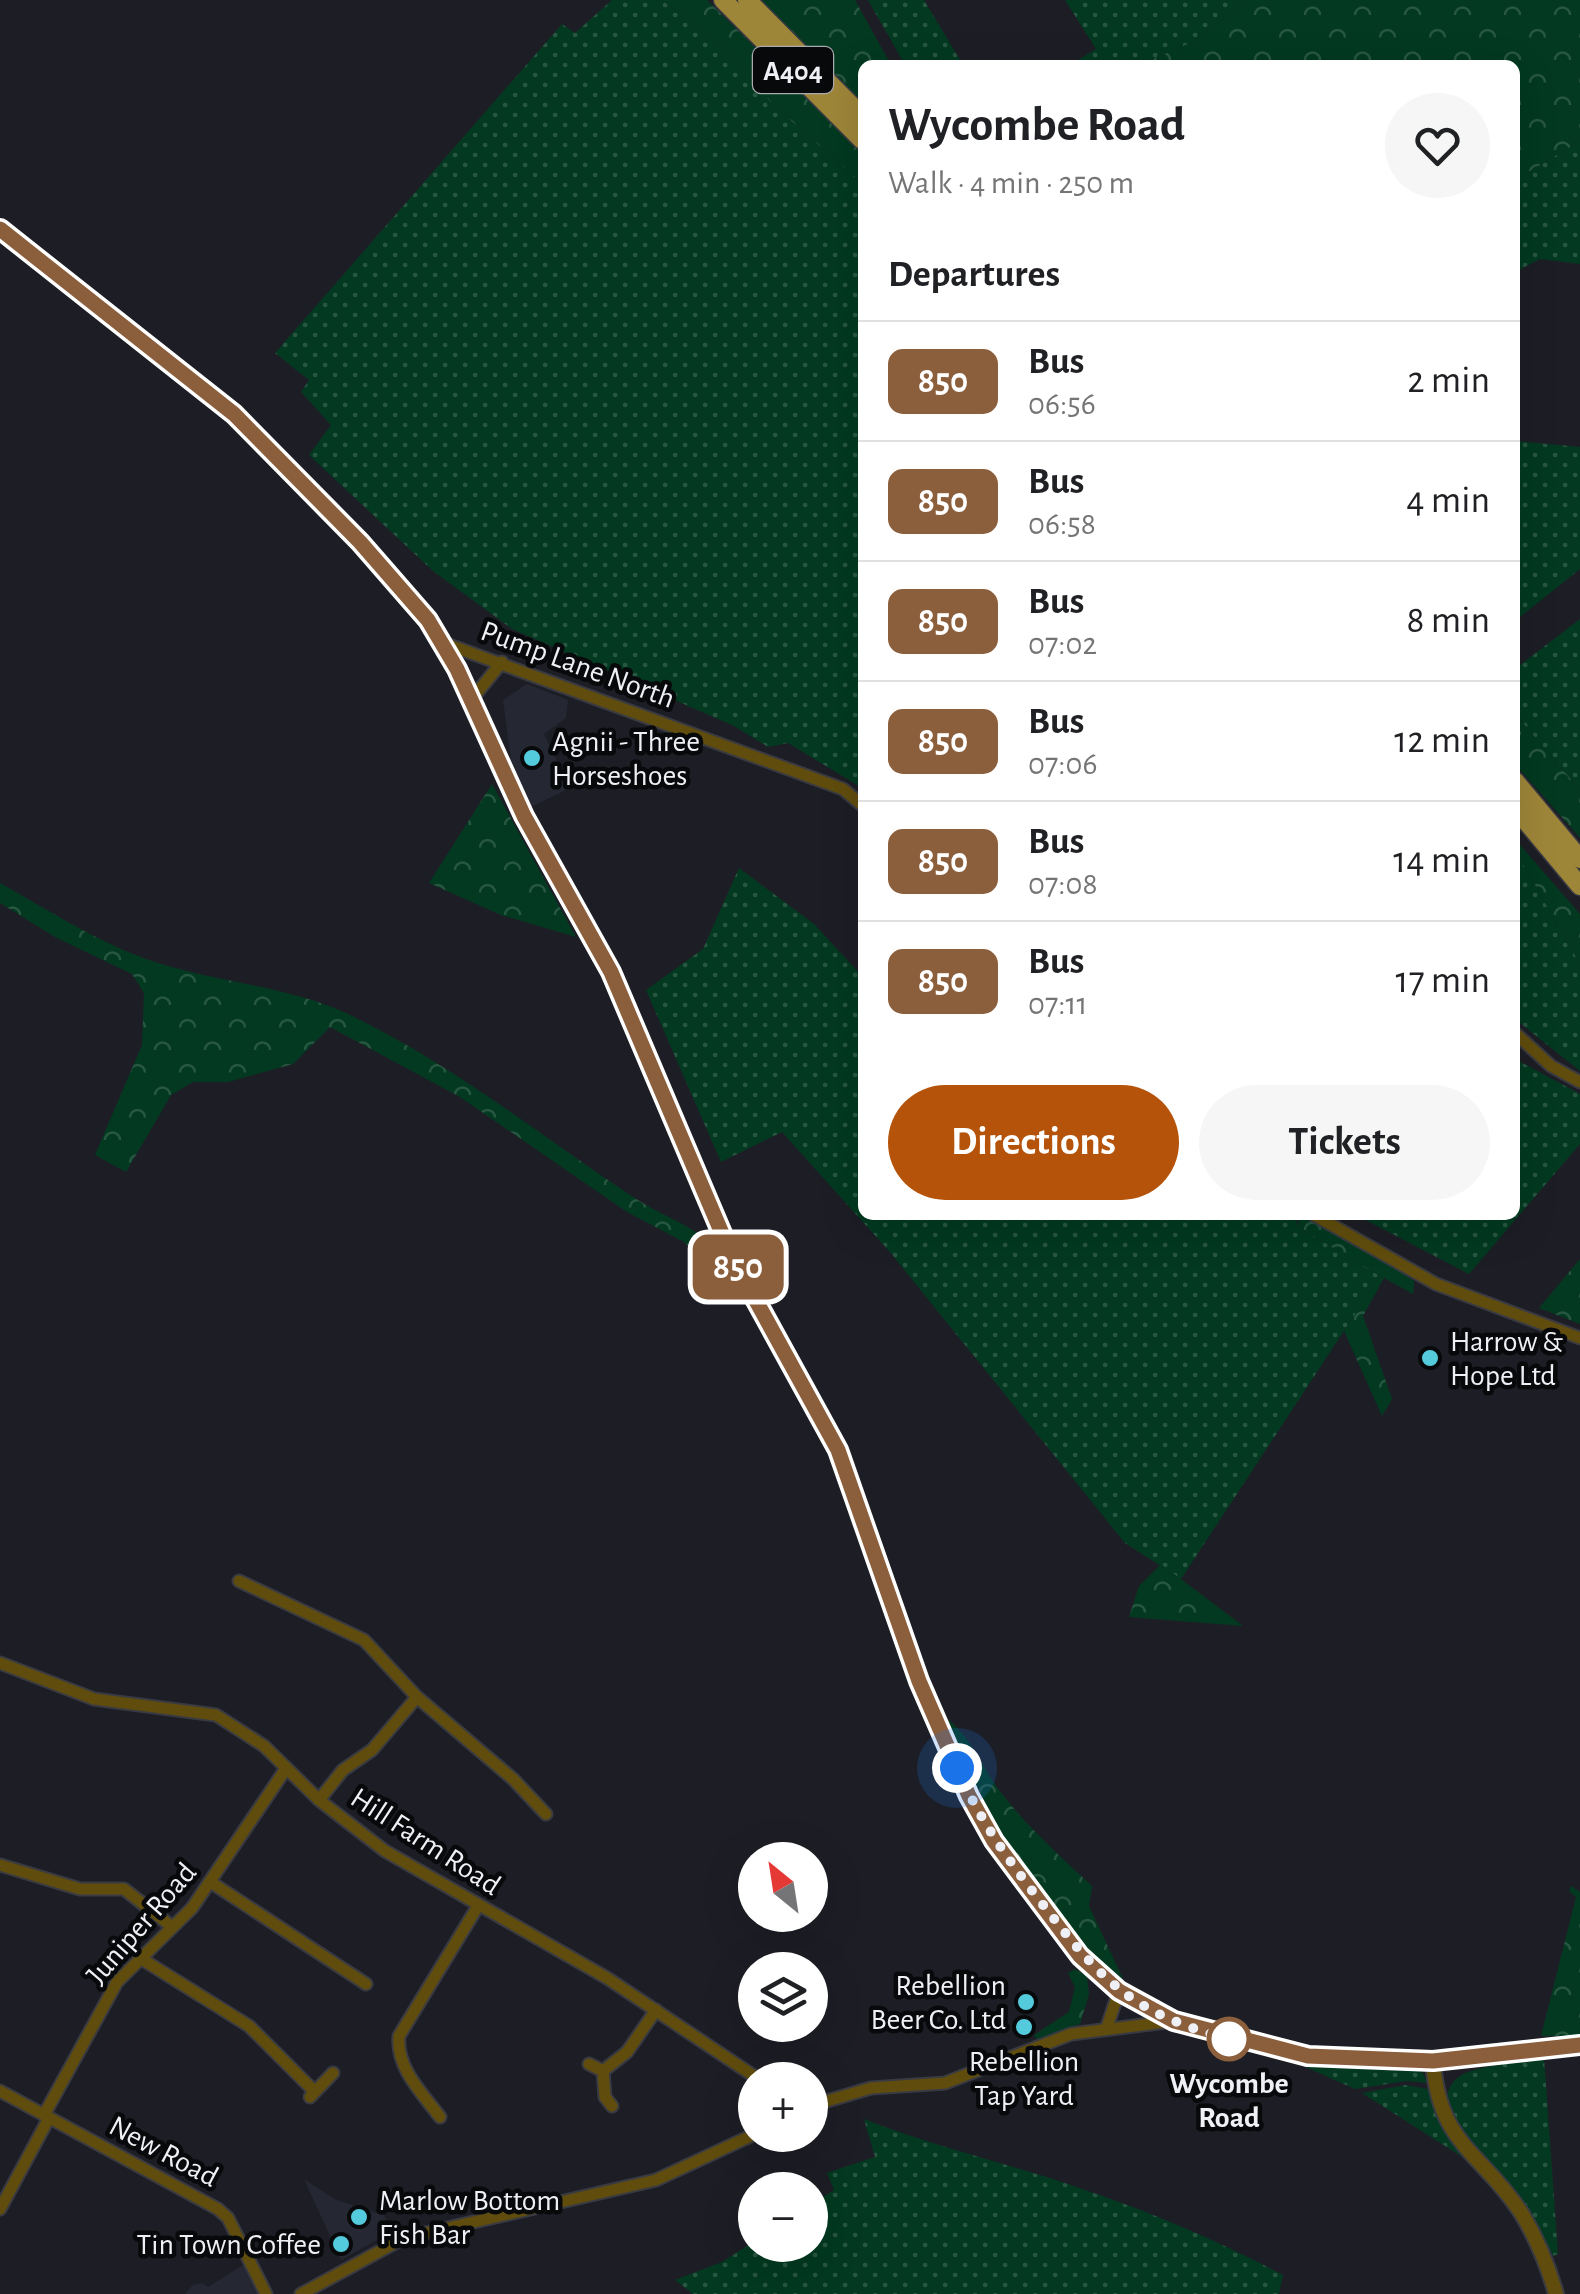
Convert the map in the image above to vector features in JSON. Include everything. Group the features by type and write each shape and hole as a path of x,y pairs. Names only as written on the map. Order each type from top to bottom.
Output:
{"highway":[{"name":"A404","path":"723,0 858,136"},
{"name":"A404","path":"747,0 858,112"},
{"path":"1520,787 1580,859"},
{"path":"1520,814 1580,886"}],"street":[{"path":"0,229 234,414 382,564 441,642 524,816 611,972 732,1257 838,1450 919,1681 969,1796 994,1841 1080,1956 1119,1991 1174,2021 1308,2056 1433,2061 1580,2046"},
{"name":"Pump Lane North","path":"441,642 842,789 858,801"},
{"path":"471,700 502,662"},
{"path":"1520,1038 1550,1066 1580,1082"},
{"path":"1323,1220 1436,1284 1580,1338"},
{"path":"244,1586 364,1640 469,1748 539,1812"},
{"name":"Hill Farm Road","path":"0,1662 94,1699 216,1715 264,1746 285,1770 385,1851 656,2010 738,2065"},
{"path":"320,1800 343,1770 372,1750 418,1697"},
{"name":"Juniper Road","path":"0,2209 101,2005 212,1882 285,1770"},
{"path":"0,1865 80,1889 124,1889 171,1926"},
{"path":"212,1882 345,1976 366,1984"},
{"path":"440,2117 419,2078 397,2052 399,2036 478,1906"},
{"path":"140,1958 249,2026 312,2094 333,2072"},
{"path":"1107,2026 1119,1991"},
{"path":"602,2071 627,2052 656,2010"},
{"path":"828,2101 871,2088 946,2083 1029,2048 1107,2026 1174,2021"},
{"path":"1433,2061 1442,2114 1454,2138 1521,2214 1547,2262 1556,2294"},
{"path":"589,2064 602,2071"},
{"path":"602,2071 605,2097 612,2106"},
{"name":"New Road","path":"0,2091 218,2208 228,2218 266,2294"},
{"path":"301,2294 404,2238 656,2180 738,2142"}],"shaded area":[{"path":"527,684 568,700 566,718 544,734 570,788 531,807 512,767 503,700"},
{"path":"304,2179 336,2200 384,2215 391,2232 341,2260"},
{"path":"245,2264 259,2294 185,2294 193,2285 202,2283 208,2287"}],"green space":[{"path":"612,0 662,0 740,62 771,103 858,179 858,786 788,743 768,747 734,726 512,629 433,571 309,455 331,425 301,392 309,380 275,353 562,24 575,33"},
{"path":"662,0 707,0 858,149 858,179 771,103 740,62"},
{"path":"757,0 855,0 888,60 858,60 858,100"},
{"path":"868,0 924,0 960,60 902,60"},
{"path":"1065,0 1247,0 1191,43 1150,60 1078,60 1096,49"},
{"path":"1247,0 1580,0 1580,141 1520,177 1520,60 1150,60 1191,43"},
{"path":"1580,141 1580,264 1540,259 1520,269 1520,177"},
{"path":"1520,441 1580,447 1580,569 1520,617"},
{"path":"1580,619 1580,790 1520,720 1520,665"},
{"path":"1520,720 1580,790 1580,838 1520,770"},
{"path":"492,784 576,937 501,915 429,883"},
{"path":"1520,845 1580,914 1580,964 1520,859"},
{"path":"1520,859 1580,964 1580,1071 1520,1023"},
{"path":"739,868 814,924 858,972 858,1217 782,1132 721,1162 646,990 703,949"},
{"path":"0,883 135,955 178,969 300,996 383,1032 490,1098 627,1193 702,1236 738,1278 726,1282 684,1242 627,1212 460,1097 330,1027 293,1064 228,1082 193,1082 171,1095 126,1172 95,1155 142,1045 144,993 132,974 55,937 0,903"},
{"path":"1520,1062 1580,1094 1580,1144 1520,1214"},
{"path":"861,1220 1296,1220 1299,1227 1380,1276 1181,1579 1125,1543"},
{"path":"1298,1220 1308,1220 1360,1246 1414,1281 1413,1294 1384,1278 1363,1316 1392,1399 1382,1416 1344,1331 1380,1276 1299,1227"},
{"path":"1366,1220 1515,1220 1469,1274"},
{"path":"1580,1259 1580,1324 1539,1308"},
{"path":"1161,1564 1243,1626 1129,1617 1139,1586"},
{"path":"943,1716 968,1741 1020,1816 1092,1886 1089,1906 1125,1983 1095,1958 1042,1896 997,1824"},
{"path":"1571,1886 1580,1892 1580,2036 1541,2036 1576,1897 1569,1891"},
{"path":"1075,1969 1087,1976 1089,1994 1080,2024 1037,2040 1034,2035 1069,2012 1075,1987 1068,1973"},
{"path":"1283,2057 1409,2065 1423,2073 1427,2083 1407,2081 1355,2089"},
{"path":"1544,2058 1558,2254 1553,2256 1520,2196 1464,2135 1448,2103 1449,2088 1467,2072"},
{"path":"1406,2085 1428,2089 1446,2136 1493,2183 1467,2160 1362,2093"},
{"path":"864,2119 1085,2190 1186,2228 1283,2275 1279,2294 693,2294 675,2280 738,2252 738,2262 828,2262 828,2194 834,2190 828,2173 875,2157"}],"bus line":[{"name":"850","path":"0,229 234,414 382,564 428,620 457,669 524,816 611,972 707,1190 732,1257 838,1450 919,1681 969,1796 994,1841 1080,1956 1119,1991 1174,2021 1253,2045 1308,2056 1433,2061 1580,2045"}],"place":[{"name":"Agnii - Three Horseshoes","path":"532,758"},
{"name":"Harrow & Hope Ltd","path":"1430,1358"},
{"name":"Rebellion Beer Co. Ltd","path":"1026,2002"},
{"name":"Rebellion Tap Yard","path":"1024,2027"},
{"name":"Wycombe Road","path":"1229,2039"},
{"name":"Marlow Bottom Fish Bar","path":"359,2217"},
{"name":"Tin Town Coffee","path":"341,2244"}],"route":[{"path":"957,1768 994,1841 1096,1972 1119,1991 1174,2021 1229,2039"}]}
